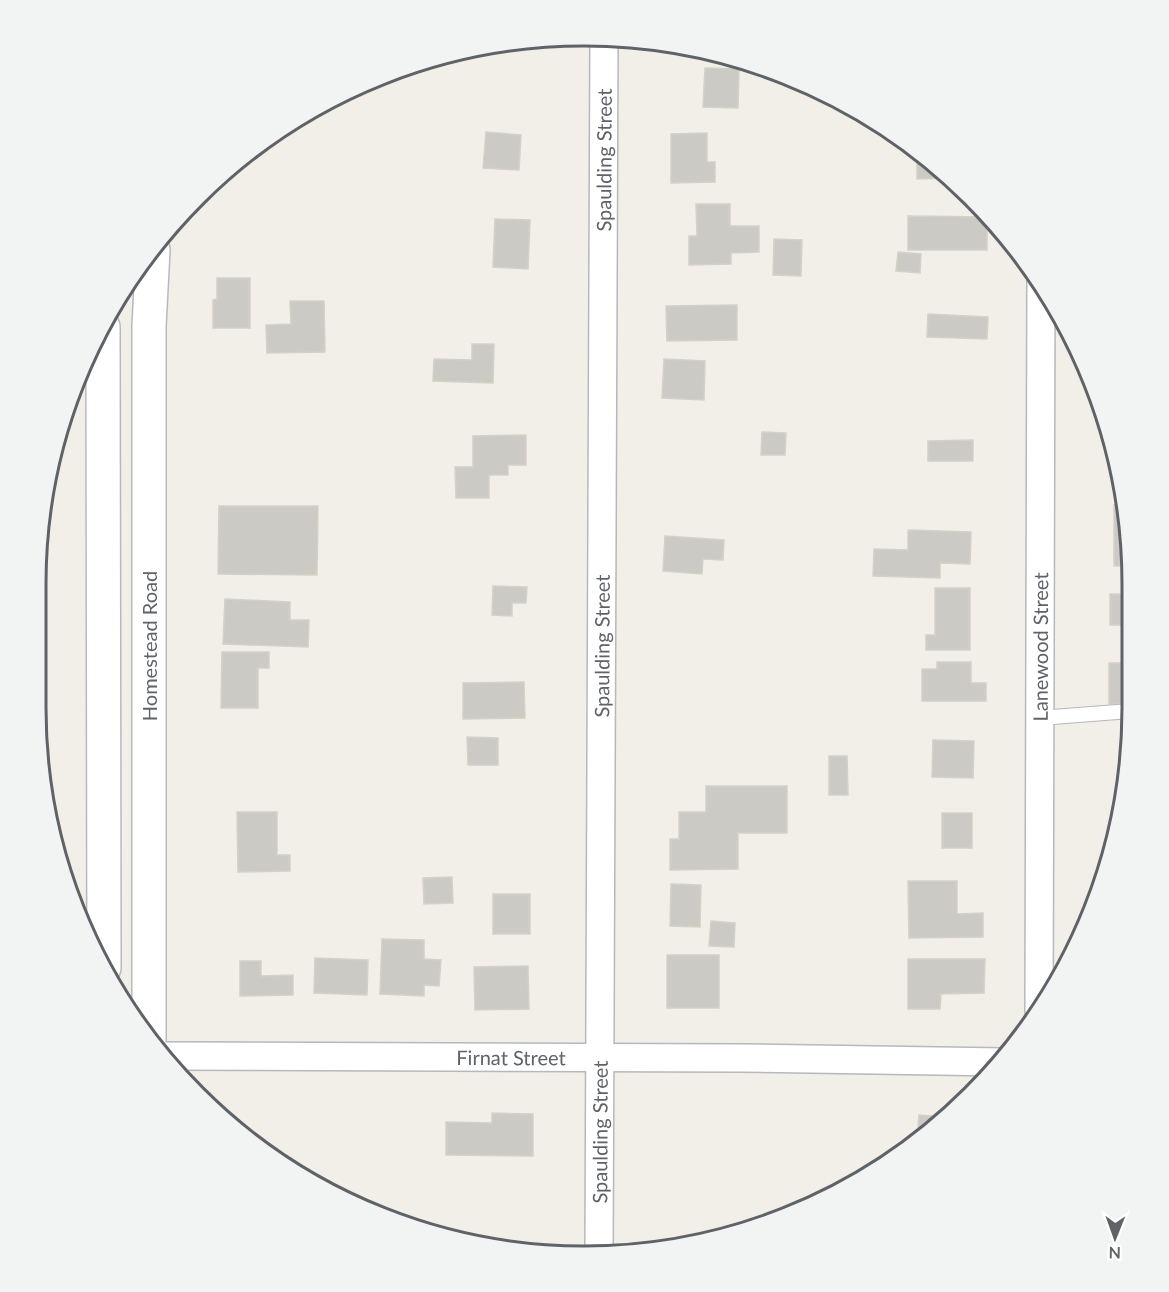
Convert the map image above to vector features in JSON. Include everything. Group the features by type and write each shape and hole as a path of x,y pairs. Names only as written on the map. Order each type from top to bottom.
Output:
{"main road":[{"name":"Homestead Road","path":"150,1024 149,326 152,265"},
{"path":"114,325 149,326"},
{"path":"104,343 104,949"},
{"path":"103,635 149,634"}],"street":[{"name":"Spaulding Street","path":"598,1245 604,47"},
{"name":"Lanewood Street","path":"1039,995 1041,301"},
{"name":"Firnat Street","path":"175,1056 743,1058 989,1062"}],"lane":[{"path":"1040,718 1122,712"}],"building":[{"path":"705,68 739,70 738,108 703,107"},
{"path":"486,132 521,135 519,170 483,168"},
{"path":"707,133 707,162 715,162 715,182 671,183 671,134"},
{"path":"917,162 937,178 917,179"},
{"path":"696,204 730,204 730,226 759,226 759,252 731,253 731,264 689,265 689,236 697,236"},
{"path":"908,216 977,217 987,228 987,250 908,250"},
{"path":"495,219 530,220 528,269 493,267"},
{"path":"774,239 802,240 801,276 773,275"},
{"path":"898,252 921,254 920,273 896,271"},
{"path":"217,278 250,278 250,328 213,328 213,300 217,299"},
{"path":"290,301 324,301 325,352 267,353 266,325 291,324"},
{"path":"737,305 737,340 667,341 666,306"},
{"path":"928,314 988,317 987,339 927,337"},
{"path":"472,344 494,344 493,383 433,381 434,359 472,360"},
{"path":"664,359 705,361 704,400 662,398"},
{"path":"762,432 786,433 785,455 761,455"},
{"path":"526,435 526,465 508,465 508,475 489,475 489,498 456,498 455,467 473,467 473,436"},
{"path":"973,440 973,461 928,461 928,441"},
{"path":"1114,505 1116,505 1121,566 1114,566"},
{"path":"219,506 318,506 317,575 218,574"},
{"path":"908,530 971,532 970,564 940,563 940,578 873,576 874,549 908,550"},
{"path":"665,536 724,540 723,560 703,559 702,574 663,571"},
{"path":"493,586 527,587 526,603 512,603 512,616 492,615"},
{"path":"935,588 970,588 970,650 926,650 926,635 935,635"},
{"path":"1110,594 1122,594 1122,625 1110,625"},
{"path":"225,599 290,602 290,620 309,620 308,647 223,644"},
{"path":"222,652 269,652 269,668 258,668 258,708 221,708"},
{"path":"937,662 971,662 971,683 986,683 986,701 922,701 922,669 937,669"},
{"path":"1109,663 1122,663 1122,704 1109,704"},
{"path":"524,682 525,718 463,719 463,683"},
{"path":"467,737 498,738 498,765 468,765"},
{"path":"933,740 974,741 973,778 932,777"},
{"path":"829,756 847,756 848,795 829,795"},
{"path":"706,786 787,786 787,833 738,833 738,869 670,870 670,839 679,839 679,812 706,812"},
{"path":"237,812 277,812 277,855 290,855 290,871 238,872"},
{"path":"942,813 972,813 972,848 942,848"},
{"path":"452,877 453,903 424,904 423,878"},
{"path":"908,881 957,881 957,914 983,913 983,937 909,938"},
{"path":"671,884 701,885 700,927 670,926"},
{"path":"493,894 530,894 530,934 493,934"},
{"path":"711,921 735,923 734,947 709,946"},
{"path":"382,939 424,940 424,959 441,960 439,986 424,985 424,996 380,994"},
{"path":"667,955 719,955 719,1008 667,1008"},
{"path":"315,958 368,960 367,995 314,993"},
{"path":"908,959 985,959 984,993 941,994 940,1009 908,1009"},
{"path":"240,961 261,961 261,976 293,975 293,995 240,996"},
{"path":"528,966 529,1009 475,1010 474,967"},
{"path":"492,1113 533,1114 533,1156 446,1155 446,1122 492,1123"},
{"path":"919,1115 934,1116 918,1129"}]}
